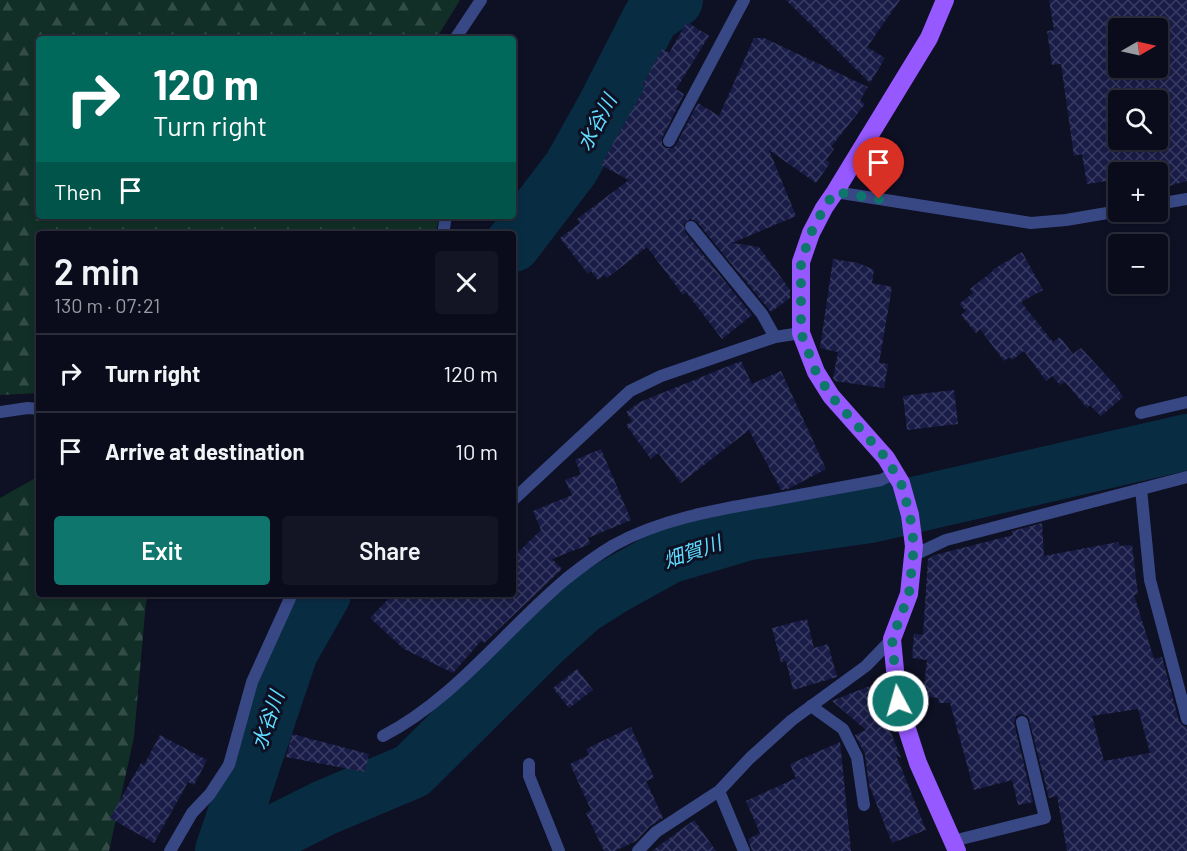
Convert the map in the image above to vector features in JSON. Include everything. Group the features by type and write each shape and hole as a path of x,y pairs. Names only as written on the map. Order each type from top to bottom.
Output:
{"main road":[{"path":"945,0 929,38 824,208 811,233 801,262 801,333 816,372 831,396 886,458 898,478 910,515 913,551 909,594 892,639 898,701 918,763 955,846"}],"street":[{"path":"457,36 481,0"},
{"path":"669,141 744,0"},
{"path":"835,192 1031,223 1108,213"},
{"path":"1168,202 1187,198"},
{"path":"691,227 762,314 775,337"},
{"path":"516,497 630,391 661,376 775,337 801,333"},
{"path":"1141,413 1187,402"},
{"path":"0,412 36,409"},
{"path":"913,551 946,540 1187,477"},
{"path":"383,736 405,725 430,706 467,674 547,595 587,563 615,545 645,531 707,512 898,478"},
{"path":"1141,489 1150,580 1187,719"},
{"path":"170,851 192,813 210,794 229,765 252,682 291,597"},
{"path":"638,851 656,832 719,791 750,758 792,720 866,666 892,639"},
{"path":"811,706 843,729 857,757 864,805"},
{"path":"955,846 1046,818 1022,722"},
{"path":"530,764 529,776 559,851"},
{"path":"719,791 744,851"}],"green space":[{"path":"0,0 460,0 438,36 36,36 36,219 439,219 436,231 36,231 36,393 0,395"},
{"path":"36,478 36,597 148,597 146,602 134,737 109,851 0,851 0,498"}],"building":[{"path":"786,0 900,0 867,47 885,58 870,83"},
{"path":"1049,0 1187,0 1187,181 1168,186 1168,162 1108,162 1108,181 1087,184 1082,154 1074,156 1061,64 1052,65 1047,31 1054,30"},
{"path":"687,22 709,36 676,89 684,94 662,138 662,145 666,148 673,148 676,145 698,103 719,116 754,38 764,38 868,87 860,100 865,104 831,147 834,149 826,160 830,163 816,183 769,150 796,216 732,243 759,247 790,290 790,298 771,312 697,222 690,219 684,224 685,232 752,315 722,339 686,292 683,295 647,247 607,278 604,275 598,280 591,271 588,274 560,238 580,223 577,219 629,180 601,165 645,87 642,86 662,49 669,53"},
{"path":"1022,252 1043,290 1021,302 1053,342 1060,337 1073,354 1081,348 1116,386 1123,397 1101,416 1090,405 1087,408 1065,382 1060,385 1052,376 1046,381 1024,351 1012,360 1010,357 1004,361 980,329 976,333 961,315 966,311 959,304 973,293 970,289 992,270"},
{"path":"833,259 858,263 874,270 872,283 892,287 879,363 888,364 884,388 835,381 833,378 838,352 820,348"},
{"path":"741,361 752,384 781,371 826,469 788,489 781,490 749,430 681,483 658,453 651,459 626,425 632,421 626,412 640,402"},
{"path":"954,390 958,424 907,430 903,396"},
{"path":"601,449 631,520 588,538 590,544 552,559 562,569 484,643 481,641 453,673 404,649 370,618 390,597 516,597 516,554 541,530 533,511 572,495 565,480 581,474 575,460"},
{"path":"1042,523 1044,556 1118,542 1120,546 1132,545 1138,594 1134,595 1154,659 1162,657 1179,721 1187,727 1187,851 1067,851 1057,796 1049,798 1028,716 1020,714 1016,716 1014,723 1033,802 1018,805 1012,780 974,790 950,703 938,703 939,698 923,696 927,660 912,658 914,634 923,635 928,559 935,555 1013,535 1012,531","holes":["1138,709 1150,753 1104,761 1092,716"]},
{"path":"807,619 814,648 828,644 837,677 793,690 786,661 781,662 772,628"},
{"path":"577,669 593,690 569,708 553,688"},
{"path":"872,685 901,758 896,755 926,830 892,843 869,785 865,754 855,735 866,730 832,701"},
{"path":"631,727 654,778 646,781 663,818 650,826 636,841 615,851 604,851 586,813 591,810 570,764 589,755 586,749"},
{"path":"292,734 369,754 365,772 286,757"},
{"path":"160,735 207,760 194,785 188,782 154,843 110,818 141,763 144,765"},
{"path":"840,742 851,851 752,851 748,839 760,833 746,801 796,778 790,764"},
{"path":"694,820 716,851 652,851"}],"waterway":[{"name":"水谷川","path":"516,240 571,168 651,17 675,0"},
{"name":"畑賀川","path":"248,851 274,833 324,808 412,771 543,641 581,607 668,556 749,532 870,515 1187,442"},
{"name":"水谷川","path":"223,851 290,652 321,597"}],"route":[{"path":"879,199 835,192 824,208 811,233 801,262 801,333 816,372 831,396 886,458 901,483 910,515 914,546 909,594 892,639 898,701"}]}
